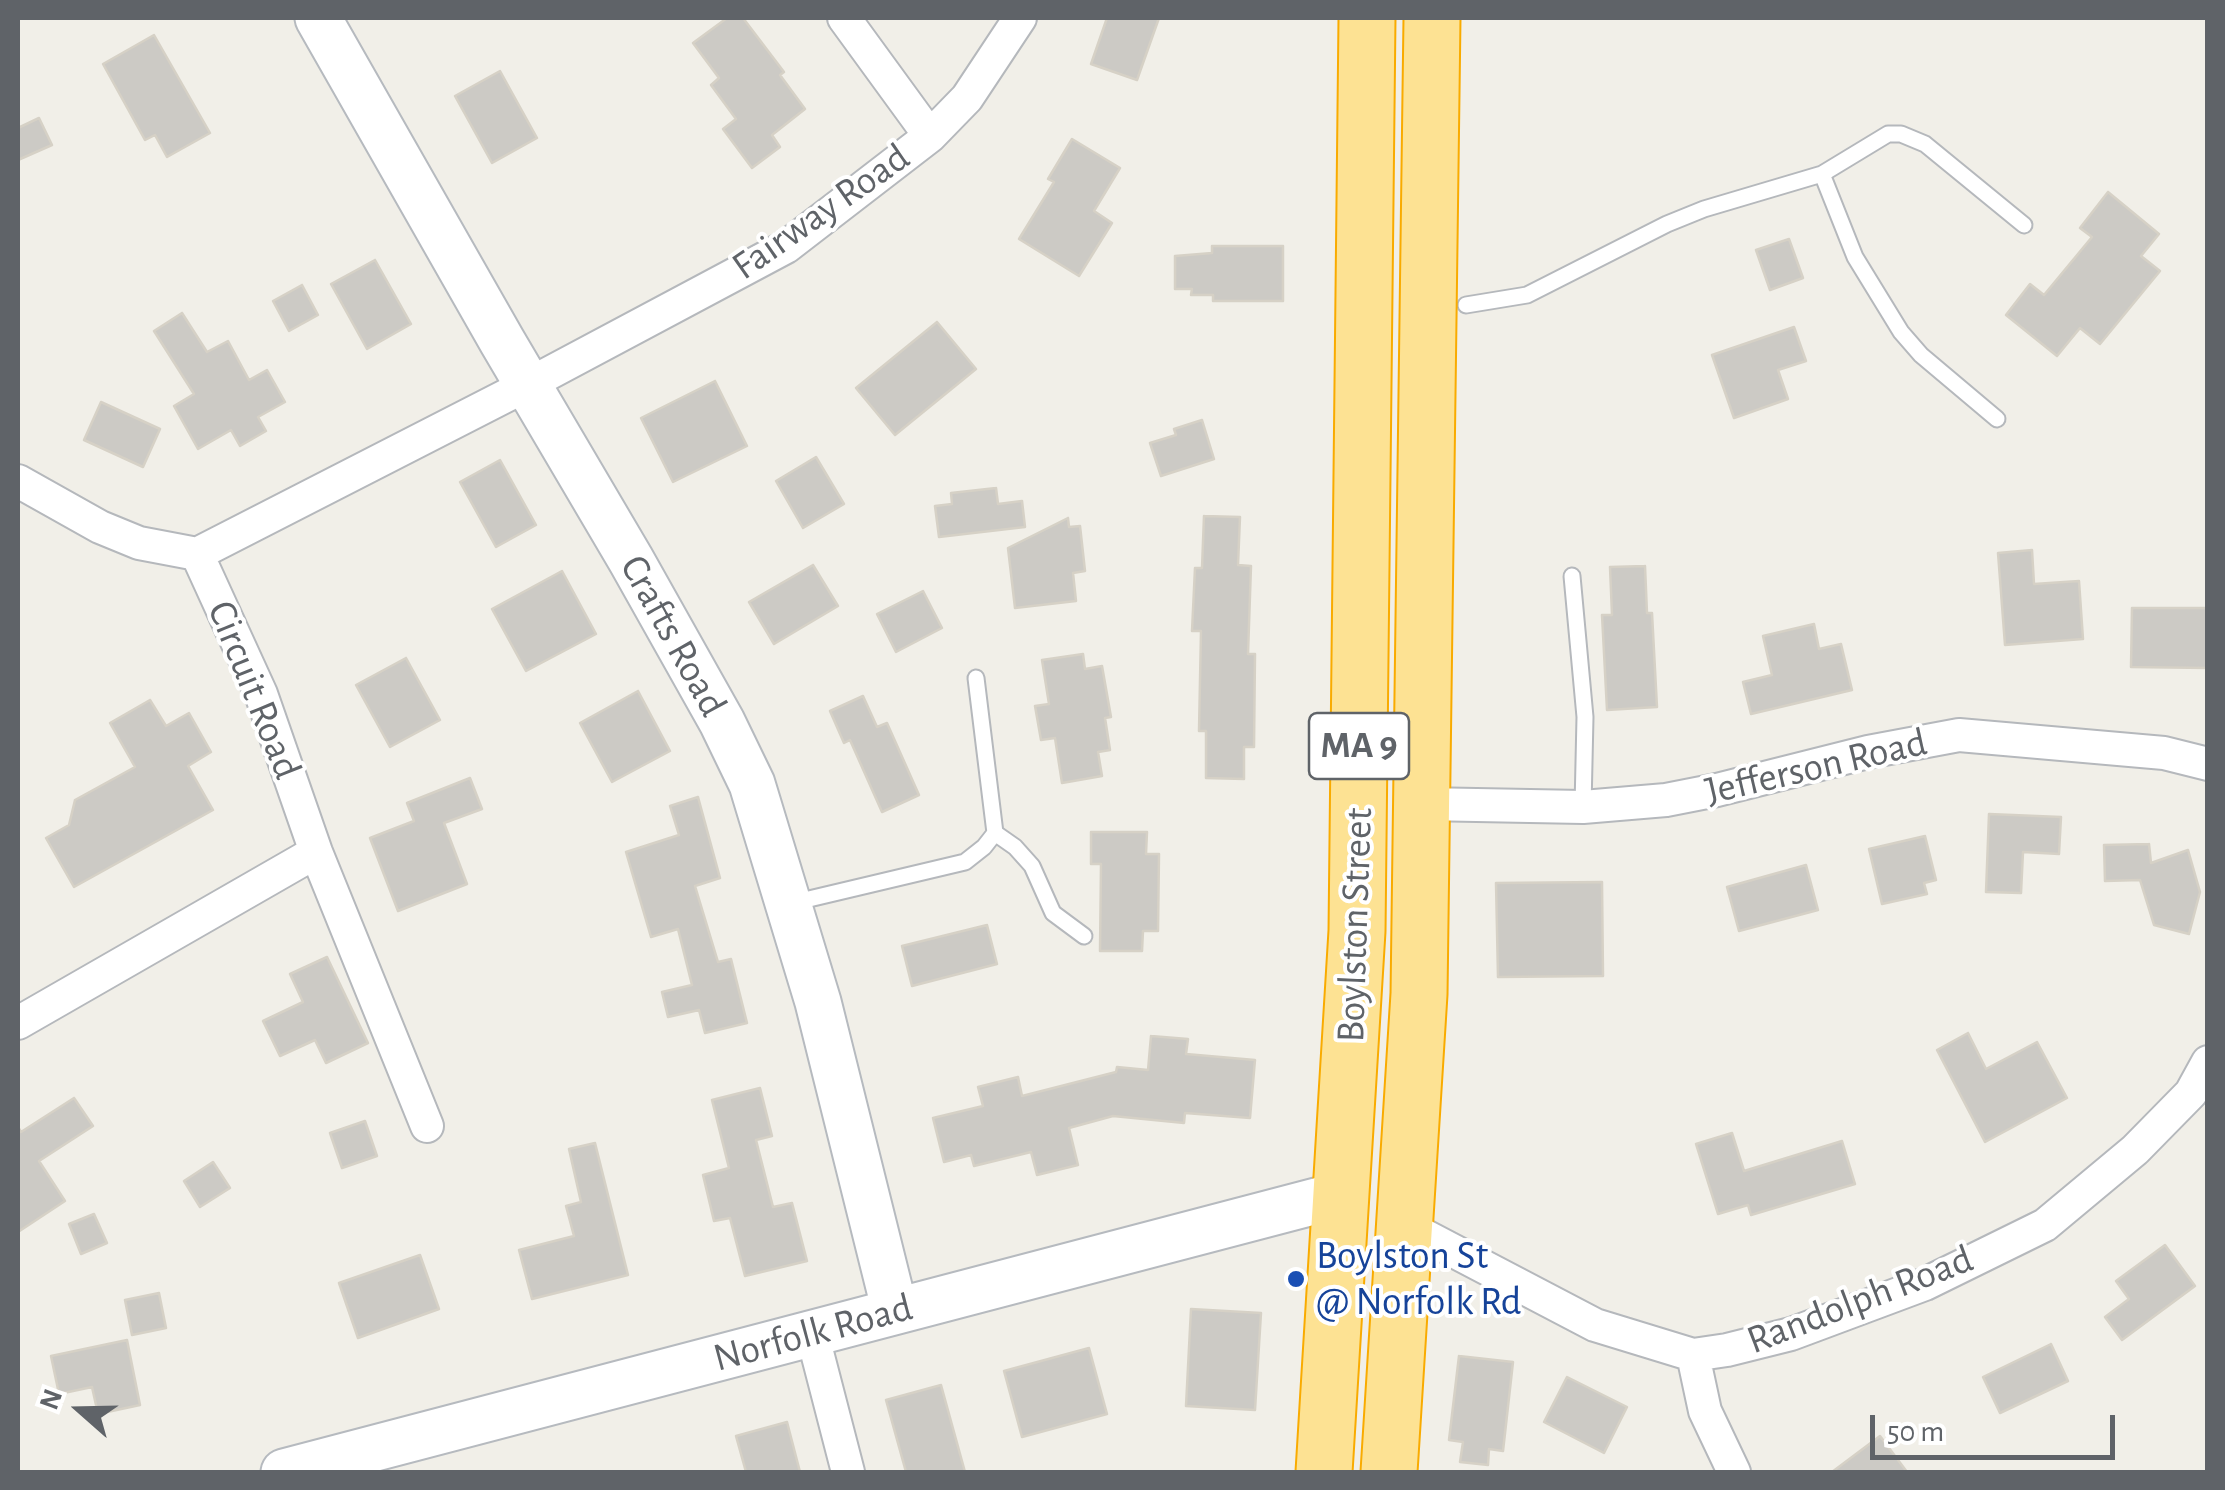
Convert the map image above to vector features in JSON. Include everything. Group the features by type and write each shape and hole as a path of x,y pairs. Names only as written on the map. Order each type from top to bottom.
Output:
{"highway":[{"name":"Boylston Street","path":"1324,1472 1357,931 1367,18"},
{"name":"Boylston Street","path":"1389,1472 1418,1024 1432,18"}],"street":[{"name":"Crafts Road","path":"318,18 722,722 752,784 818,1002 895,1311"},
{"path":"844,18 930,136"},
{"name":"Fairway Road","path":"527,384 786,247 930,136 967,98 1020,18"},
{"name":"Circuit Road","path":"427,1126 316,852 261,694 197,554 527,384"},
{"path":"18,482 100,528 139,543 197,554"},
{"name":"Jefferson Road","path":"1423,804 1636,804 1716,790 1868,752 1959,735 2164,753 2208,764"},
{"path":"18,1023 316,852"},
{"name":"Randolph Road","path":"1406,1226 1596,1325 1640,1342 1693,1355 1791,1334 1925,1284 2045,1225 2136,1150 2191,1093 2208,1062"},
{"name":"Norfolk Road","path":"286,1472 1343,1194"},
{"path":"812,1333 848,1472"},
{"path":"1693,1355 1705,1410 1734,1472"}],"lane":[{"path":"1466,305 1527,295 1667,224 1822,174 1877,139 1900,134 1924,144 2024,225"},
{"path":"1822,174 1855,257 1900,332 1921,355 1997,419"},
{"path":"1572,576 1585,717 1583,807"},
{"path":"788,904 964,862 984,847 995,833 976,678"},
{"path":"995,833 1032,866 1053,913 1084,936"}],"building":[{"path":"727,18 743,18 784,72 780,75 805,109 772,135 780,147 752,168 723,129 736,119 711,85 719,78 693,43"},
{"path":"1107,18 1159,18 1137,80 1091,64"},
{"path":"154,35 210,133 167,157 155,135 145,140 103,64"},
{"path":"500,71 537,138 492,163 455,96"},
{"path":"39,118 52,145 18,160 18,128"},
{"path":"1072,139 1120,168 1094,211 1112,223 1079,276 1019,239 1054,182 1048,179"},
{"path":"2108,192 2159,234 2141,256 2160,271 2100,344 2080,328 2057,356 2006,315 2030,284 2044,295 2092,237 2080,228"},
{"path":"1789,239 1803,278 1770,290 1756,250"},
{"path":"1212,246 1283,246 1283,301 1213,301 1213,295 1191,295 1192,289 1175,289 1175,256 1212,253"},
{"path":"375,260 411,324 367,349 331,284"},
{"path":"302,285 318,315 289,331 273,301"},
{"path":"182,313 207,352 228,341 249,380 267,370 285,402 258,417 266,431 240,446 231,430 198,449 174,406 194,394 154,331"},
{"path":"937,322 976,369 895,435 856,388"},
{"path":"1794,327 1806,361 1778,370 1788,399 1734,418 1712,355"},
{"path":"715,381 747,446 673,482 641,418"},
{"path":"101,402 160,429 143,467 84,440"},
{"path":"1202,420 1214,459 1161,476 1150,443 1176,435 1174,429"},
{"path":"816,457 844,504 803,528 776,481"},
{"path":"500,460 536,525 496,547 460,482"},
{"path":"996,488 998,504 1022,501 1025,527 939,537 935,506 952,504 951,493"},
{"path":"1204,516 1240,517 1238,565 1251,566 1248,654 1255,654 1254,747 1244,747 1244,779 1206,778 1206,731 1199,731 1201,631 1192,631 1195,568 1202,568"},
{"path":"1068,518 1069,527 1080,526 1085,571 1073,573 1076,601 1015,608 1008,548"},
{"path":"2032,550 2034,584 2079,581 2083,639 2005,645 1998,553"},
{"path":"813,565 838,606 774,644 749,602"},
{"path":"1645,566 1657,707 1607,710 1602,615 1612,615 1610,567"},
{"path":"562,571 596,634 526,671 492,609"},
{"path":"923,591 942,628 896,652 877,614"},
{"path":"2132,608 2208,608 2208,668 2131,667"},
{"path":"1814,624 1819,649 1841,644 1852,690 1751,714 1743,682 1772,675 1763,636"},
{"path":"1083,654 1085,669 1102,666 1111,717 1105,718 1110,750 1098,752 1102,776 1062,783 1055,738 1041,740 1035,706 1049,704 1042,660"},
{"path":"406,658 440,720 390,747 356,685"},
{"path":"638,691 670,751 612,782 580,723"},
{"path":"863,696 877,727 887,723 919,795 882,812 850,740 844,743 830,711"},
{"path":"150,700 166,726 189,713 211,752 188,766 213,810 74,887 46,838 69,825 75,800 135,767 110,723"},
{"path":"470,778 482,809 444,823 467,884 398,911 370,838 414,821 407,803"},
{"path":"698,797 720,878 695,886 718,962 731,959 747,1023 705,1033 699,1010 668,1017 662,992 692,985 678,929 651,937 626,852 679,835 670,806"},
{"path":"1989,814 2061,817 2059,854 2023,852 2021,893 1986,892"},
{"path":"1091,832 1147,832 1146,854 1159,854 1158,931 1143,931 1142,951 1100,951 1101,864 1091,864"},
{"path":"1925,836 1936,880 1924,883 1927,894 1882,904 1869,849"},
{"path":"2149,844 2151,863 2188,850 2200,892 2189,934 2154,925 2140,880 2105,881 2104,845"},
{"path":"1806,865 1818,910 1739,931 1727,887"},
{"path":"1602,882 1603,976 1498,977 1496,883"},
{"path":"987,925 997,964 912,986 902,946"},
{"path":"327,957 368,1043 326,1063 315,1040 280,1056 263,1021 303,1002 290,974"},
{"path":"1968,1033 1986,1069 2037,1042 2067,1098 1985,1142 1937,1050"},
{"path":"1151,1036 1188,1039 1186,1054 1255,1060 1250,1118 1185,1113 1184,1123 1113,1116 1069,1128 1078,1165 1037,1175 1031,1152 974,1166 971,1155 944,1162 933,1118 983,1106 978,1087 1018,1077 1022,1096 1116,1072 1117,1067 1148,1070"},
{"path":"760,1088 772,1136 756,1140 773,1207 792,1203 807,1261 745,1276 730,1218 714,1221 703,1175 729,1168 712,1100"},
{"path":"74,1098 93,1126 39,1161 65,1201 18,1232 18,1127 21,1132"},
{"path":"365,1121 377,1156 342,1168 330,1133"},
{"path":"1732,1133 1744,1171 1842,1141 1855,1184 1751,1215 1748,1205 1718,1214 1696,1144"},
{"path":"595,1143 628,1275 532,1299 519,1250 574,1236 566,1206 581,1202 569,1149"},
{"path":"213,1162 230,1188 200,1207 184,1181"},
{"path":"94,1214 107,1243 81,1254 69,1224"},
{"path":"2165,1245 2195,1286 2122,1340 2105,1317 2129,1299 2116,1281"},
{"path":"420,1255 439,1309 358,1338 339,1283"},
{"path":"159,1293 166,1328 132,1335 125,1300"},
{"path":"1191,1309 1261,1313 1255,1410 1186,1406"},
{"path":"127,1340 140,1405 98,1414 92,1387 59,1394 51,1356"},
{"path":"2051,1344 2068,1381 2000,1413 1983,1377"},
{"path":"1089,1348 1107,1414 1022,1437 1004,1371"},
{"path":"1459,1356 1513,1362 1503,1451 1489,1449 1488,1465 1460,1462 1463,1442 1449,1440"},
{"path":"1567,1377 1627,1407 1604,1453 1544,1422"},
{"path":"941,1385 965,1472 906,1472 886,1400"},
{"path":"787,1422 800,1472 746,1472 736,1436"},
{"path":"1880,1436 1907,1472 1832,1472"}],"place":[{"name":"Boylston St @ Norfolk Rd","path":"1296,1279"}]}
